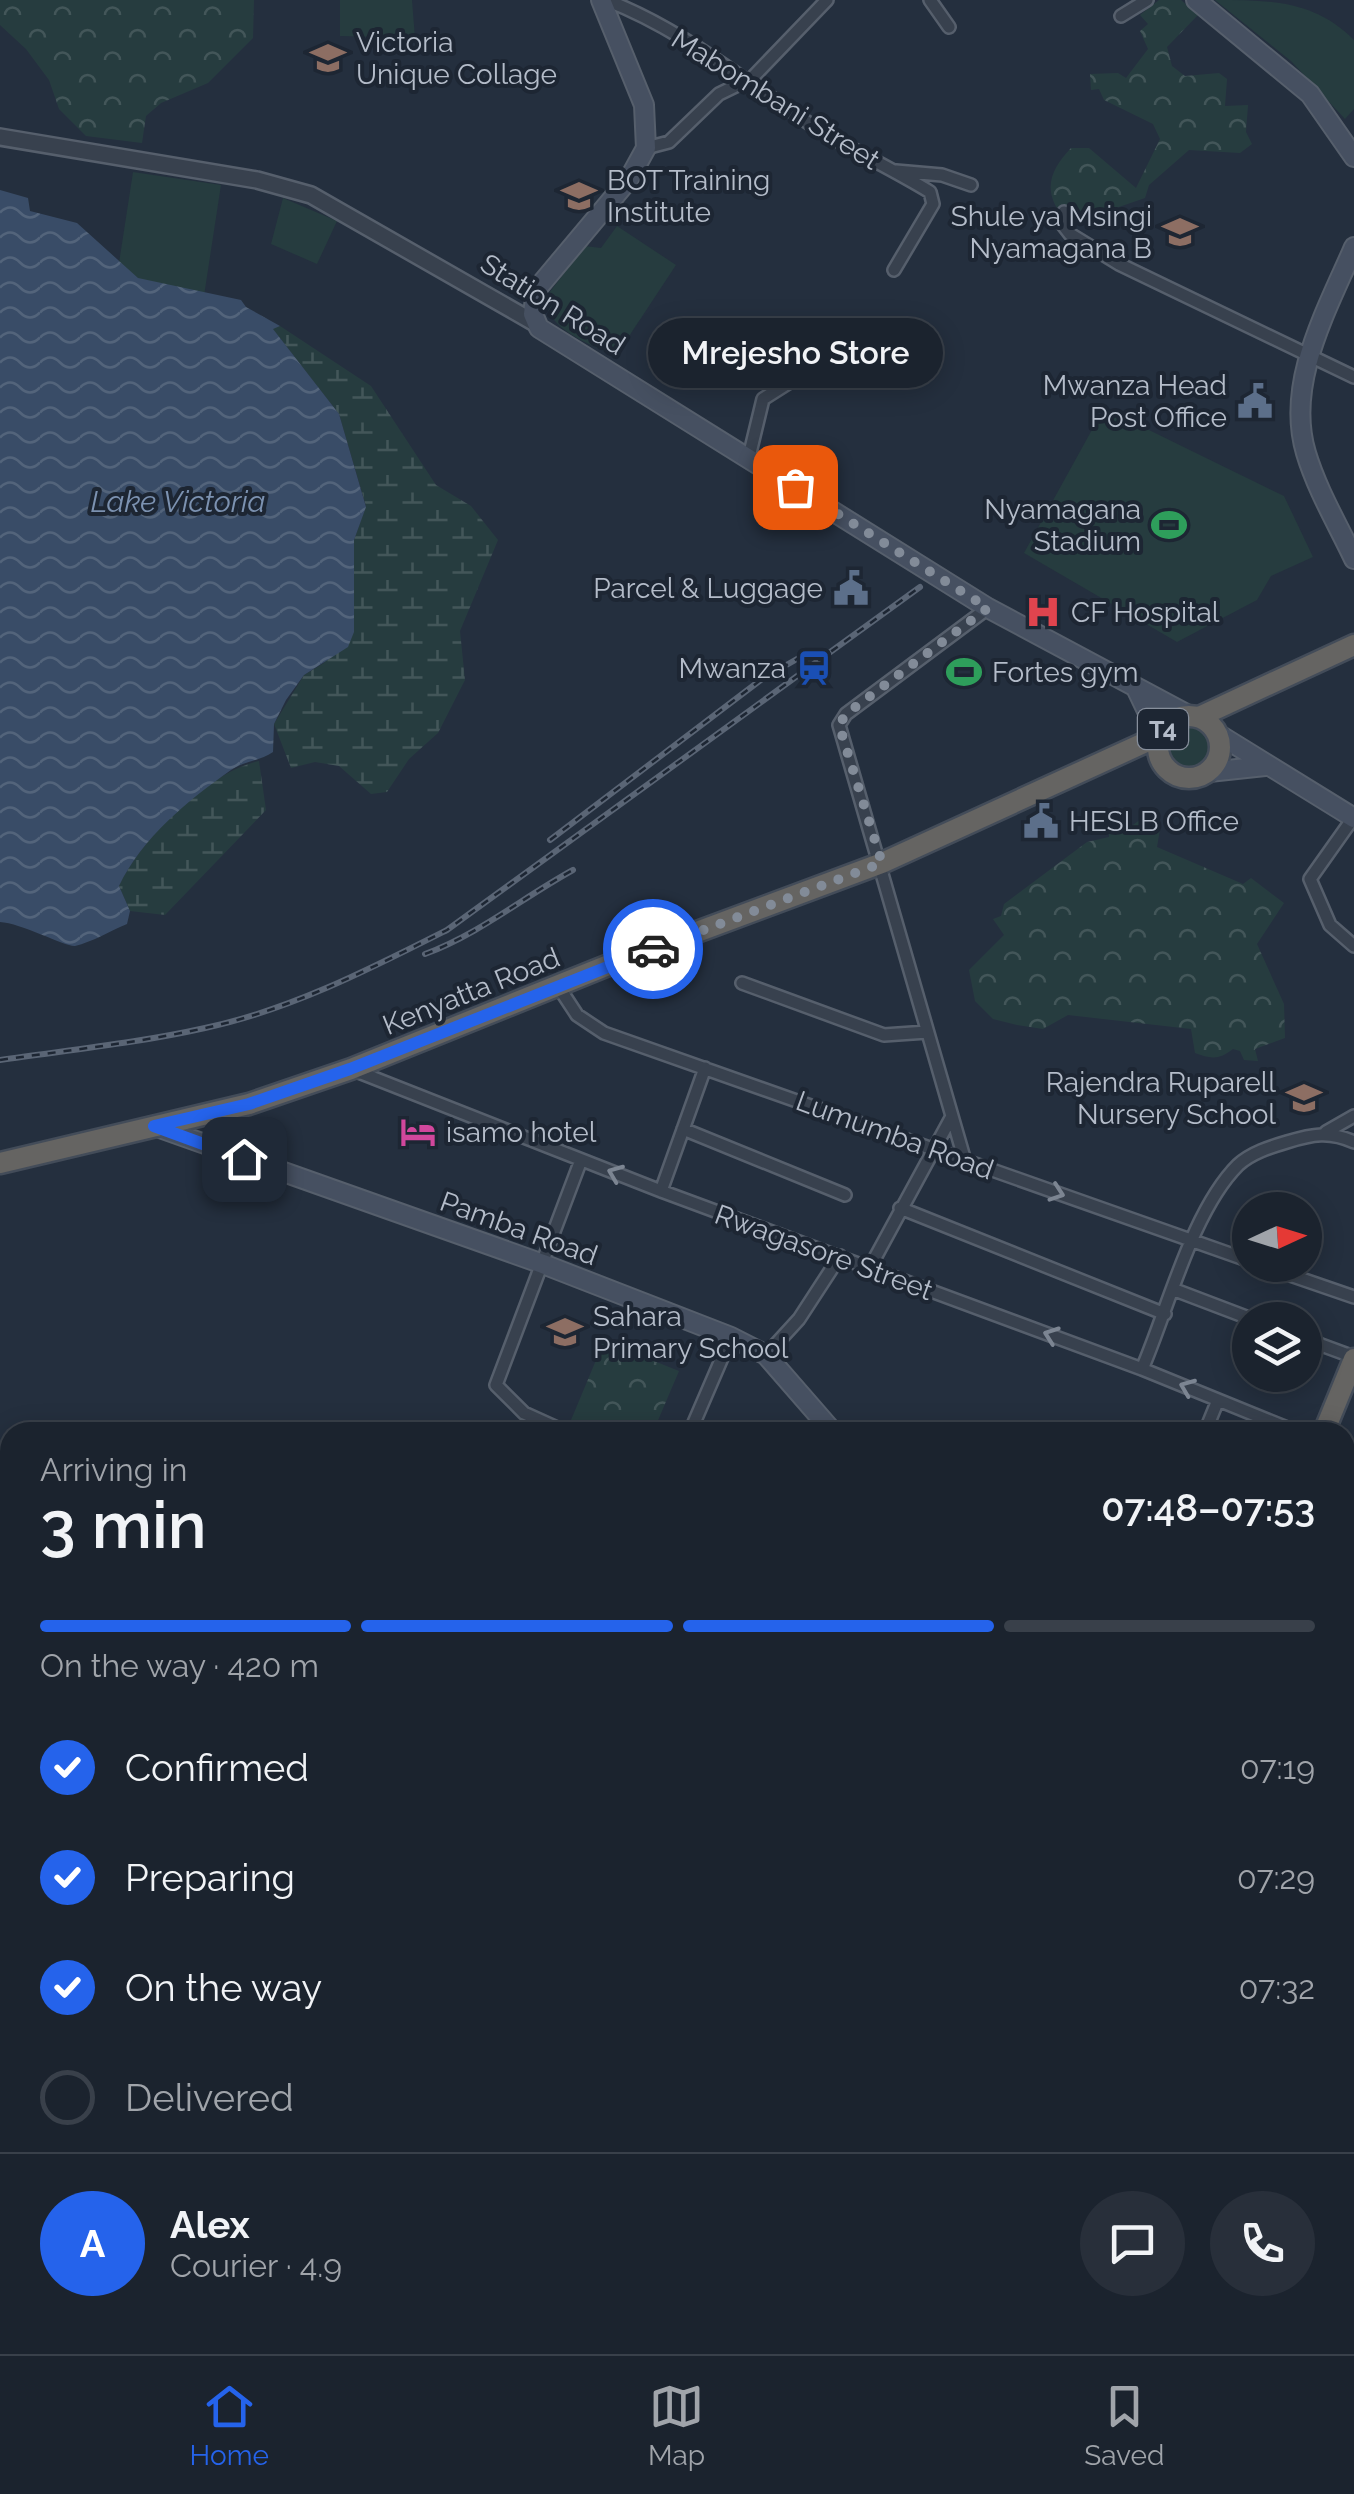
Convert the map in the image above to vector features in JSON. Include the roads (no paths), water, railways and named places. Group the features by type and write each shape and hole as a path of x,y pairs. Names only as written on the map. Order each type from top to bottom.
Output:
{"highway":[{"name":"T4","path":"1164,766 1159,736 1172,722 1266,688 1354,645"},
{"name":"T4","path":"1113,756 1164,766 1190,778 1208,772 1235,714 1266,688"},
{"name":"T4","path":"1195,716 1221,741"},
{"name":"Kenyatta Road","path":"0,1163 249,1104 350,1069 882,863 1159,736"},
{"path":"1328,1422 1354,1358"}],"main road":[{"path":"535,322 533,298 541,282 630,179 646,148 644,106 604,0"},
{"path":"1196,0 1310,94 1354,157"},
{"path":"1354,247 1310,355 1302,393 1301,434 1316,480 1354,559"},
{"name":"Station Road","path":"535,322 553,338 988,608 1137,690 1195,716"},
{"path":"1137,690 1159,736"},
{"path":"1221,741 1354,818"},
{"path":"1208,772 1265,766"},
{"name":"Pamba Road","path":"154,1126 542,1264 731,1337 766,1354 824,1422"}],"street":[{"name":"Mabombani Street","path":"604,0 640,15 748,80 811,125 892,171 971,185"},
{"path":"646,148 669,142 718,94 748,80 827,0"},
{"path":"930,0 948,28"},
{"path":"1120,16 1147,0"},
{"name":"Station Road","path":"0,137 257,180 311,195 535,322"},
{"name":"Mabombani Street","path":"894,270 933,204 934,196 918,178"},
{"path":"1064,212 1064,225 1070,234 1162,286 1354,377"},
{"path":"748,460 763,398 793,380"},
{"path":"965,1161 839,725 846,714 988,608"},
{"path":"1354,818 1310,879 1330,925 1354,946"},
{"path":"742,983 884,1036 927,1032"},
{"name":"Lumumba Road","path":"558,986 589,1026 1232,1255"},
{"path":"660,1192 705,1068"},
{"name":"Rwagasore Street","path":"350,1069 660,1192 1142,1369 1272,1422"},
{"path":"1142,1369 1194,1241 1220,1187 1240,1162 1275,1146 1326,1132 1354,1116"},
{"path":"869,1269 951,1118"},
{"path":"683,1130 845,1195"},
{"path":"1326,1132 1354,1142"},
{"path":"541,1422 531,1418 496,1385 581,1160"},
{"path":"900,1208 1165,1314"},
{"path":"766,1354 799,1320 840,1256"},
{"path":"1309,1282 1354,1298"},
{"path":"1175,1290 1232,1312"},
{"path":"694,1422 731,1337"},
{"path":"1322,1346 1354,1358"},
{"path":"1209,1422 1218,1400"}],"water":[{"name":"Lake Victoria","path":"0,190 28,198 30,211 77,223 138,278 241,300 246,307 280,326 273,329 339,414 366,507 354,540 354,632 348,647 304,675 286,700 274,724 273,752 236,767 215,782 168,821 140,852 119,886 130,911 127,924 75,946 0,922"}],"railway":[{"path":"0,1060 154,1038 268,1011 329,987 447,930 920,587"},
{"path":"550,840 762,679 804,655"},
{"path":"425,954 482,926 573,870"}],"place":[{"name":"Victoria Unique Collage","path":"328,58"},
{"name":"BOT Training Institute","path":"579,196"},
{"name":"Shule ya Msingi Nyamagana B","path":"1180,232"},
{"name":"Mwanza Head Post Office","path":"1255,401"},
{"name":"Mrejesho Store","path":"795,487"},
{"name":"Nyamagana Stadium","path":"1169,525"},
{"name":"Parcel & Luggage","path":"851,588"},
{"name":"CF Hospital","path":"1043,612"},
{"name":"Mwanza","path":"814,668"},
{"name":"Fortes gym","path":"964,672"},
{"name":"HESLB Office","path":"1041,821"},
{"name":"Rajendra Ruparell Nursery School","path":"1304,1098"},
{"name":"isamo hotel","path":"418,1132"},
{"name":"Sahara Primary School","path":"565,1332"}]}
